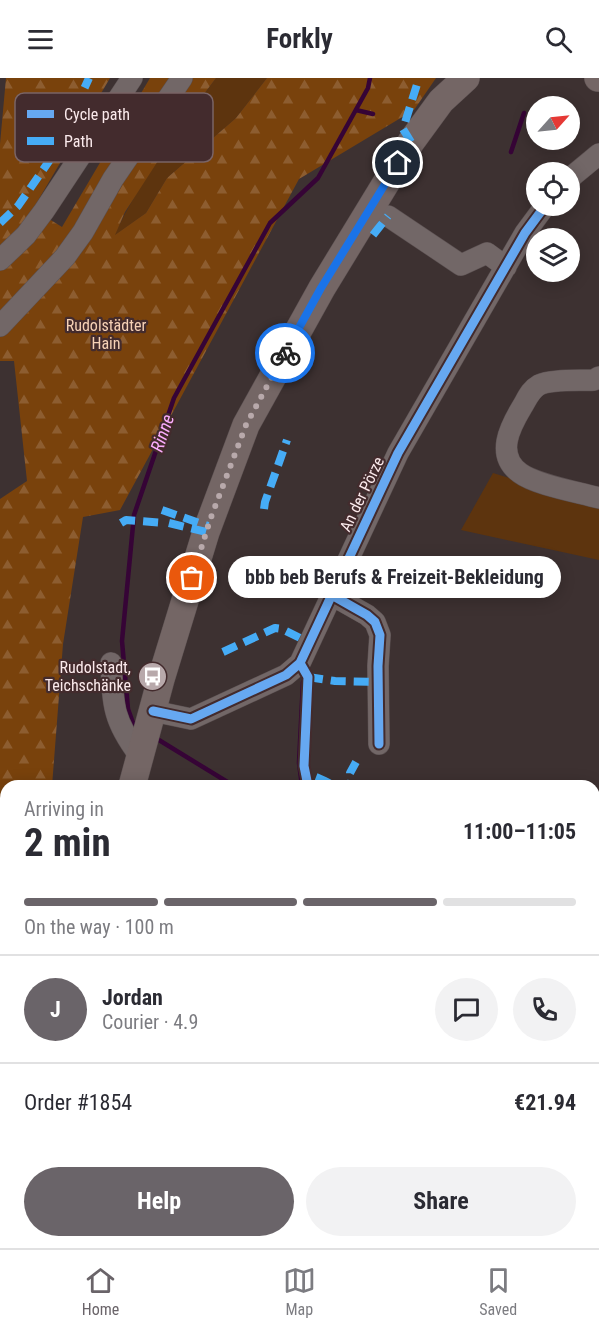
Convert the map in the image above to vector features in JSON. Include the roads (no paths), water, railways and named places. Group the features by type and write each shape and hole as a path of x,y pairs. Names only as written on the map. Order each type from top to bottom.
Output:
{"main road":[{"path":"134,780 206,532 246,425 321,288 411,142 441,101 466,78"}],"street":[{"path":"122,93 132,78"},
{"path":"172,93 182,78"},
{"path":"580,170 599,154"},
{"path":"0,260 26,235 77,162"},
{"path":"0,326 65,257 83,232 125,162"},
{"path":"388,216 461,265 487,253 506,267"},
{"name":"An der Pörze","path":"147,732 191,719 286,675 300,663 330,594 398,453 537,216"},
{"path":"596,379 550,382 541,384 532,390 511,425 505,446 509,460 519,472 530,478 599,498"},
{"path":"330,594 367,615 375,622 380,634 379,744"},
{"path":"111,663 116,719 124,735 147,732"}],"waterway":[{"name":"Rinne","path":"138,726 133,723 128,709 122,641 134,515 174,398 270,223 318,178 368,88 370,78"},
{"path":"356,110 373,114"},
{"name":"Rinne","path":"511,152 524,113"},
{"name":"Rinne","path":"301,780 299,763 303,682"},
{"name":"Rinne","path":"154,737 224,780"}],"place":[{"name":"bbb beb Berufs & Freizeit-Bekleidung","path":"192,578"},
{"name":"Rudolstadt, Teichschänke","path":"152,676"}],"park label":[{"name":"Rudolstädter Hain","path":"106,334"}]}
